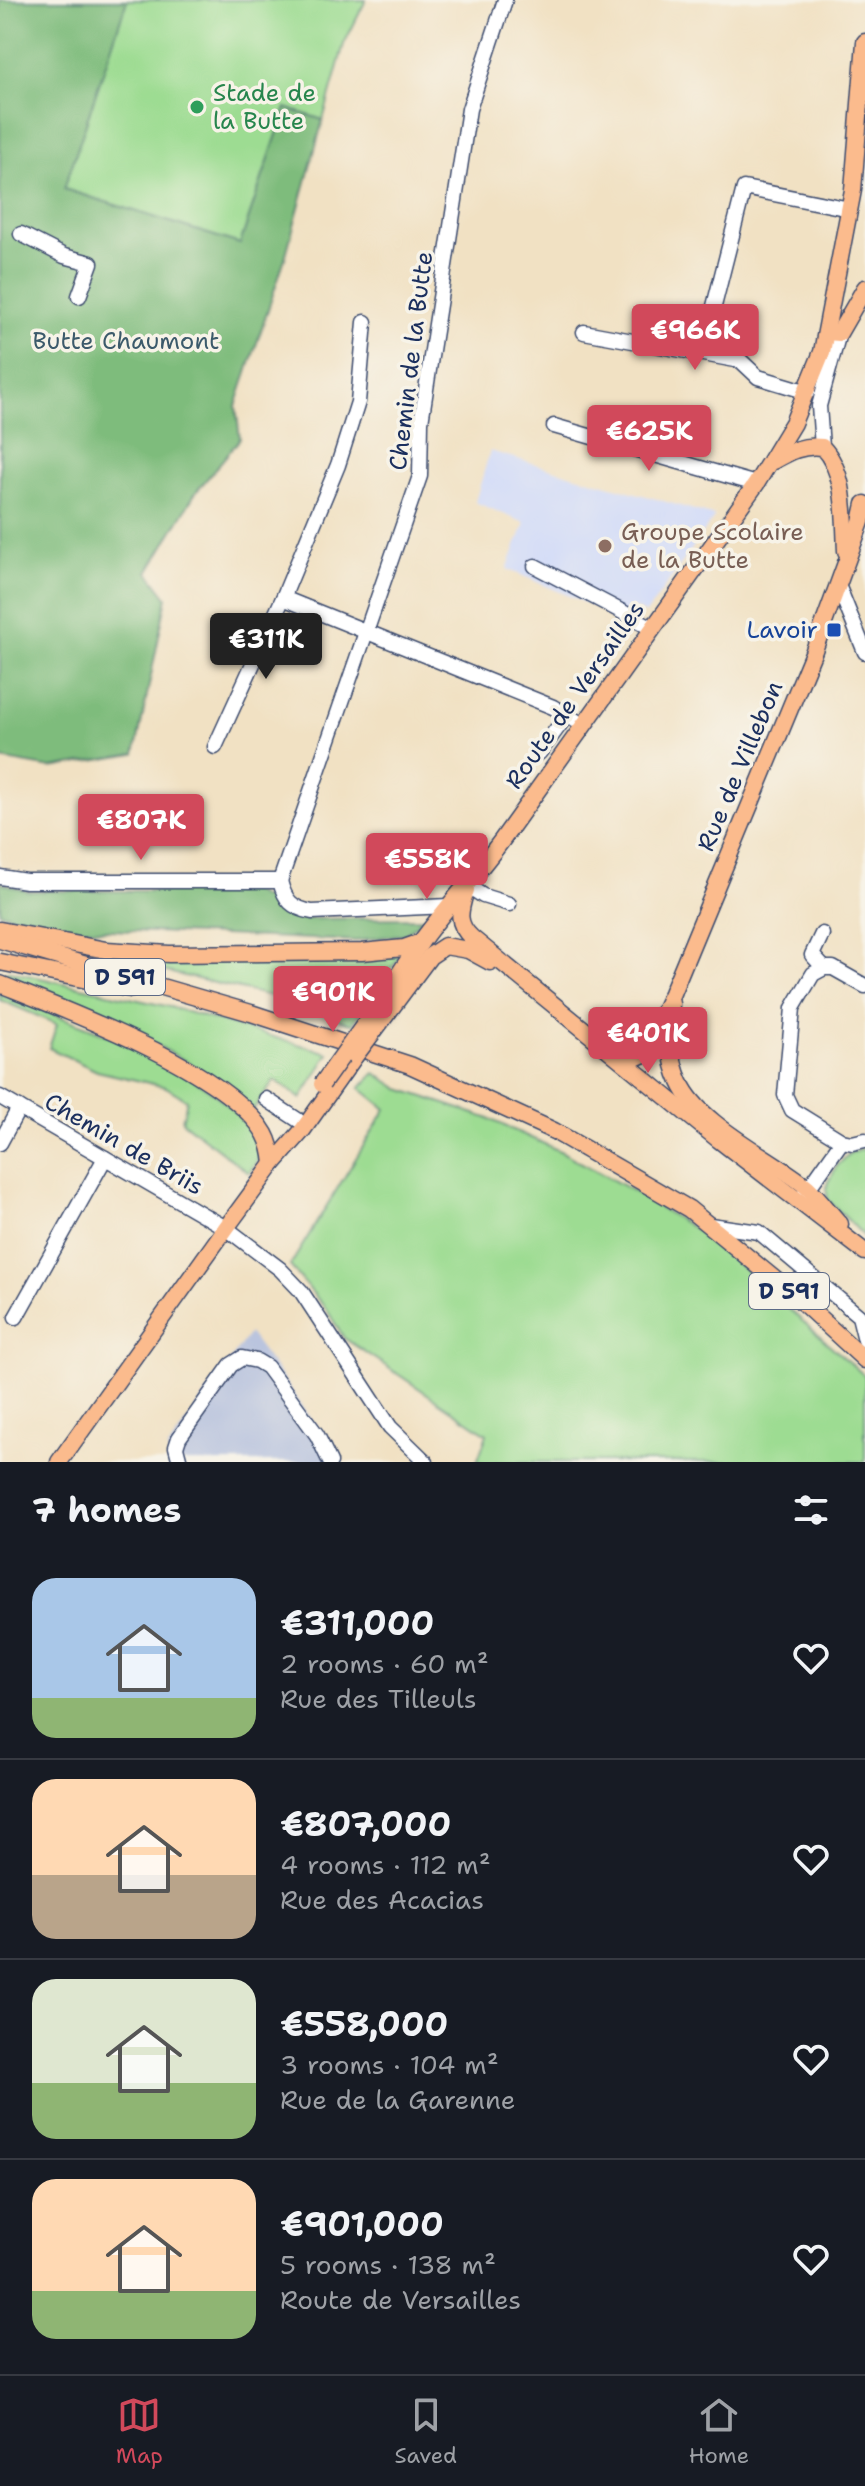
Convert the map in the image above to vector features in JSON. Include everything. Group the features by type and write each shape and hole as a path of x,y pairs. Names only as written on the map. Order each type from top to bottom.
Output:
{"main road":[{"path":"833,333 850,209 865,42"},
{"name":"Route de Versailles","path":"273,1164 298,1120 355,1056 421,942 467,887 771,462 808,392 833,333 865,288"},
{"path":"771,462 805,446 822,447 835,467 842,492 847,556"},
{"name":"Rue de Villebon","path":"621,1058 644,1054 672,993 813,653 865,504"},
{"path":"467,887 459,923 472,938 621,1058"},
{"path":"0,930 106,950 169,954 362,952 404,948 421,942"},
{"name":"D 591","path":"0,940 251,1013 410,1065 554,1131 689,1209 800,1300 865,1360"},
{"path":"383,1009 430,956 445,946 468,950 516,975"},
{"name":"D 591","path":"0,962 251,1013"},
{"path":"0,984 145,1046 201,1076 241,1107 265,1133 273,1164"},
{"name":"Rue de Villebon","path":"672,993 671,1056 680,1083 691,1101 804,1195 862,1249"},
{"name":"Route de Versailles","path":"59,1462 226,1228 273,1164 302,1131 327,1086 383,1009"},
{"name":"Rue de Villebon","path":"621,1058 804,1195"}],"street":[{"name":"Chemin de la Butte","path":"280,881 420,476 421,422 469,109 505,0"},
{"path":"711,318 744,188 850,209"},
{"path":"21,234 64,256 91,263 79,296"},
{"path":"215,747 283,598 338,465 358,402 365,322"},
{"path":"584,332 741,361 758,377 808,392"},
{"path":"822,447 819,406 833,333"},
{"path":"554,426 756,484"},
{"path":"535,566 653,628"},
{"path":"838,585 865,652"},
{"path":"283,598 553,707 583,725"},
{"path":"539,753 567,715"},
{"path":"0,877 26,881 280,881 285,898 297,909 312,912 449,906"},
{"path":"467,887 509,904"},
{"path":"822,934 812,955 824,968"},
{"path":"865,986 833,968 824,968 813,974 793,1008 785,1095 792,1110 842,1141 852,1143 865,1140"},
{"name":"Chemin de Briis","path":"0,1097 226,1228 280,1269 301,1291 390,1427 426,1462"},
{"path":"266,1099 298,1120"},
{"path":"0,1143 19,1108"},
{"path":"804,1195 842,1141"},
{"path":"16,1317 105,1158"},
{"path":"710,1225 759,1232 859,1316 865,1340"},
{"path":"180,1462 176,1447 179,1438 231,1365 242,1358 267,1367 317,1435 330,1462"}],"shaded area":[{"name":"Groupe Scolaire de la Butte","path":"490,451 715,516 646,614 633,608 627,621 507,569 525,523 475,502"},
{"path":"249,1333 340,1462 172,1462 167,1450"}],"green space":[{"name":"Butte Chaumont","path":"0,0 127,0 64,189 240,244 286,108 323,120 285,258 236,406 240,439 196,492 148,572 167,597 135,754 51,768 0,759"},
{"name":"Stade de la Butte","path":"127,0 366,0 344,44 323,120 286,108 240,244 64,189"},
{"path":"0,882 28,891 251,891 299,919 424,918 405,934 357,941 43,927 0,912"},
{"path":"109,956 400,956 352,1024 287,1000"},
{"path":"9,971 170,1007 329,1053 301,1099 275,1080 252,1111 191,1064 124,1027 0,974"},
{"path":"0,994 132,1046 197,1081 224,1102 256,1140 259,1157 249,1173 182,1121 187,1100 166,1087 97,1071 49,1048 57,1024 0,1000"},
{"path":"375,1073 400,1089 487,1118 562,1152 707,1237 865,1376 865,1462 477,1462 487,1434 344,1338 327,1310 290,1266 386,1109 360,1088"},
{"path":"865,1149 865,1237 828,1200 826,1188 836,1167 850,1153"}],"place":[{"name":"Stade de la Butte","path":"197,107"},
{"name":"Groupe Scolaire de la Butte","path":"605,546"},
{"name":"Lavoir","path":"834,630"}]}
